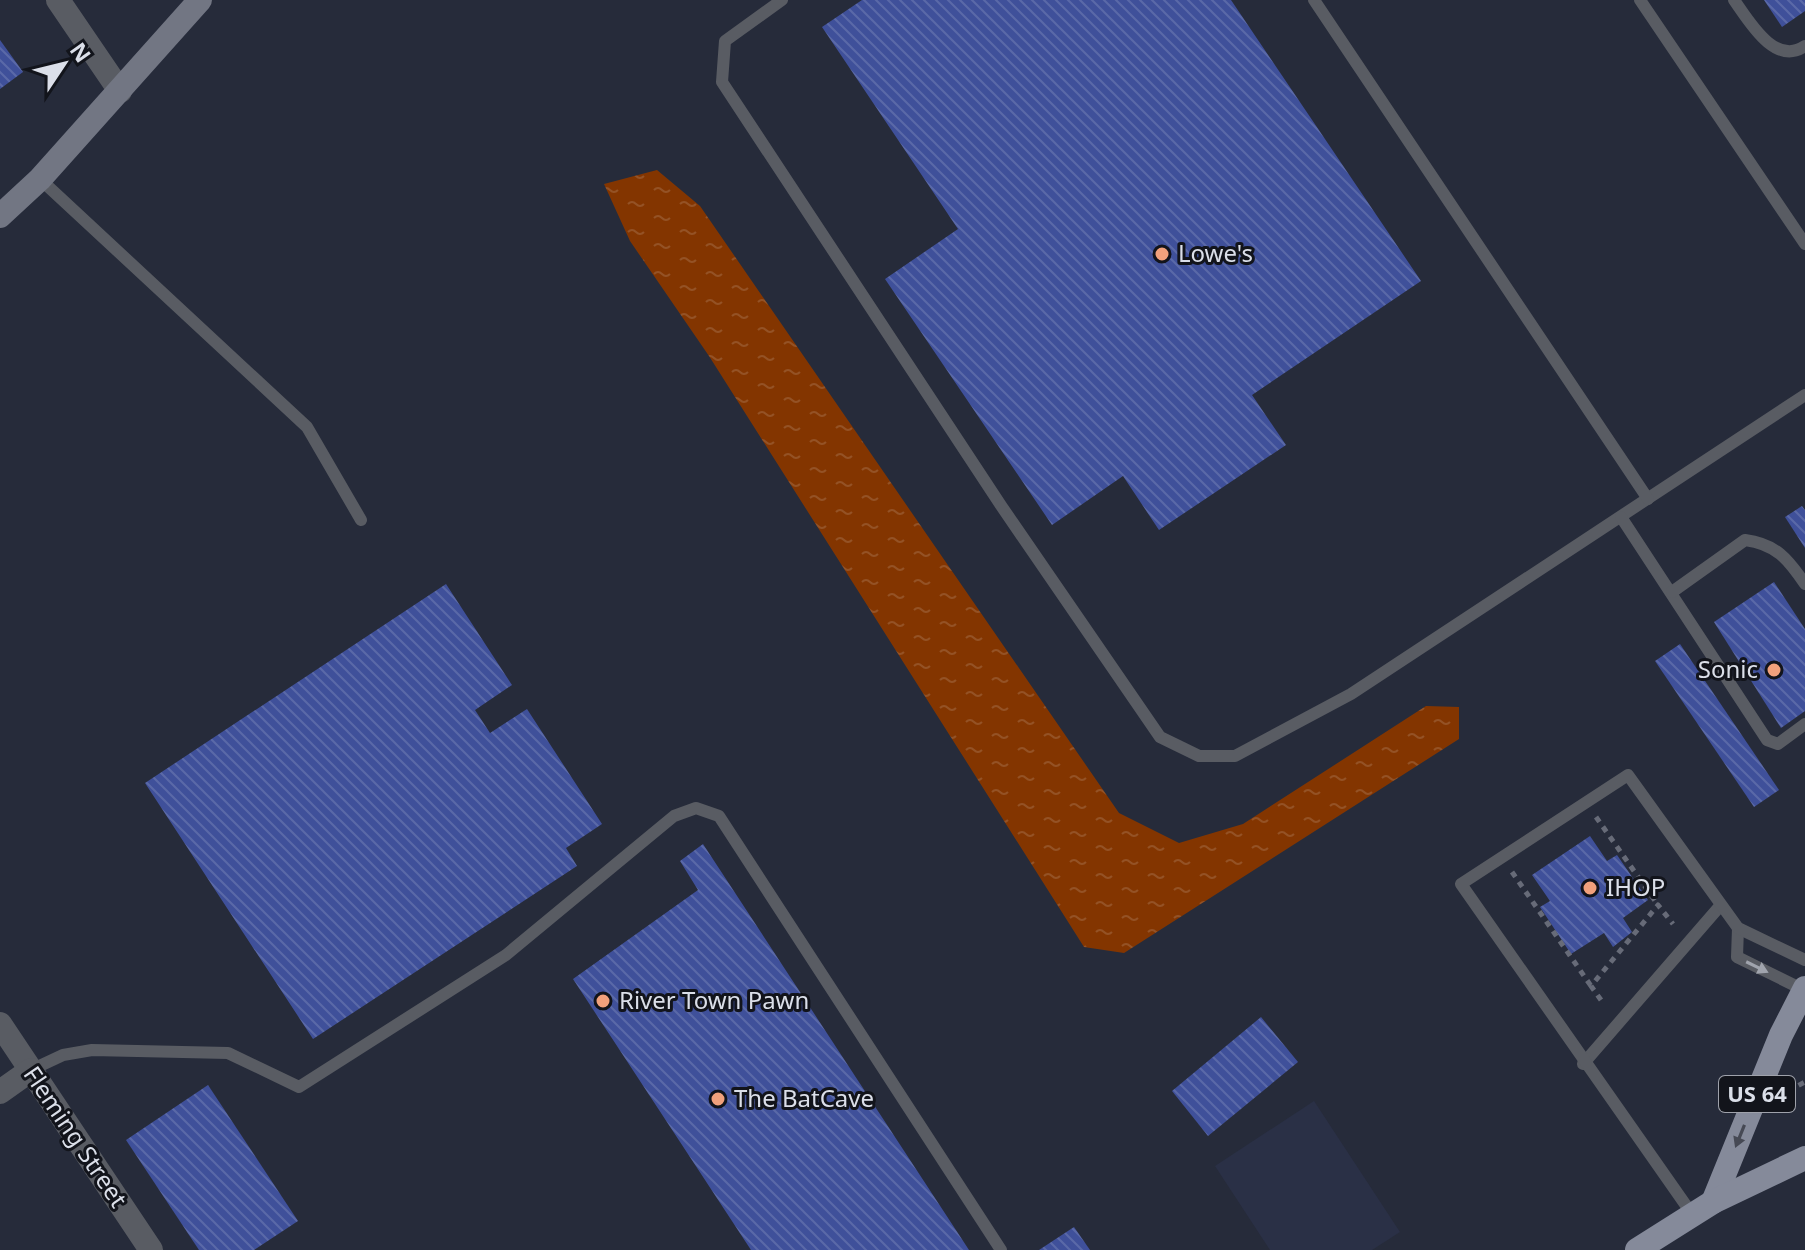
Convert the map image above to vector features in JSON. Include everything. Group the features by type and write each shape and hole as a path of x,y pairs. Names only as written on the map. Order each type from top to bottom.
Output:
{"main road":[{"name":"US 64","path":"1702,1208 1804,989"},
{"path":"1637,1250 1702,1208 1805,1158"}],"street":[{"path":"58,0 120,91"},
{"path":"0,216 40,179 200,0"},
{"name":"Fleming Street","path":"0,1024 151,1250"},
{"path":"0,1092 31,1070"}],"lane":[{"path":"782,0 725,41 722,82 1002,507 1160,737 1199,756 1235,756 1351,694 1805,395"},
{"path":"1314,0 1648,499"},
{"path":"1640,0 1805,244"},
{"path":"1734,0 1759,34 1781,51 1797,52 1805,46"},
{"path":"40,179 307,427 361,520"},
{"path":"1621,517 1767,740 1778,744 1805,724"},
{"path":"1672,592 1745,540 1768,543 1787,558 1805,584"},
{"path":"1702,1208 1583,1064 1461,884 1628,775 1738,928 1805,960"},
{"path":"31,1070 63,1055 92,1050 228,1053 299,1087 506,955 674,816 696,808 719,816 1001,1250"},
{"path":"1583,1064 1720,906"},
{"path":"1738,928 1737,957 1804,989"}],"path":[{"path":"1586,803 1673,924"},
{"path":"1502,857 1601,1000"},
{"path":"1591,986 1658,905"}],"shaded area":[{"path":"1314,1101 1400,1232 1372,1250 1270,1250 1215,1166"}],"water":[{"path":"657,170 700,206 1119,813 1179,843 1243,824 1426,706 1459,707 1459,739 1124,953 1084,947 709,356 630,241 604,184"}],"building":[{"name":"Lowe's","path":"862,0 1231,0 1421,281 1252,395 1286,445 1159,530 1123,476 1052,525 885,279 958,229 822,27"},
{"path":"1764,0 1805,0 1805,11 1782,27"},
{"path":"0,40 23,72 0,89"},
{"path":"1802,506 1805,510 1805,548 1785,517"},
{"name":"Sonic","path":"1774,582 1805,629 1805,711 1781,728 1714,622"},
{"path":"446,584 512,685 475,710 490,733 527,709 602,824 566,848 577,866 313,1039 145,783"},
{"name":"Sonic","path":"1680,644 1779,790 1754,807 1655,661"},
{"name":"IHOP","path":"1590,836 1607,861 1617,855 1648,900 1623,918 1632,932 1613,947 1604,933 1571,954 1540,907 1550,901 1532,875"},
{"path":"703,844 969,1250 751,1250 573,979 698,890 680,861"},
{"path":"1261,1017 1298,1062 1208,1136 1172,1091"},
{"path":"208,1085 298,1221 254,1250 199,1250 126,1140"},
{"path":"1074,1227 1090,1250 1039,1250"}],"place":[{"name":"Lowe's","path":"1162,254"},
{"name":"Sonic","path":"1774,670"},
{"name":"IHOP","path":"1590,888"},
{"name":"River Town Pawn","path":"603,1001"},
{"name":"The BatCave","path":"718,1099"}]}
